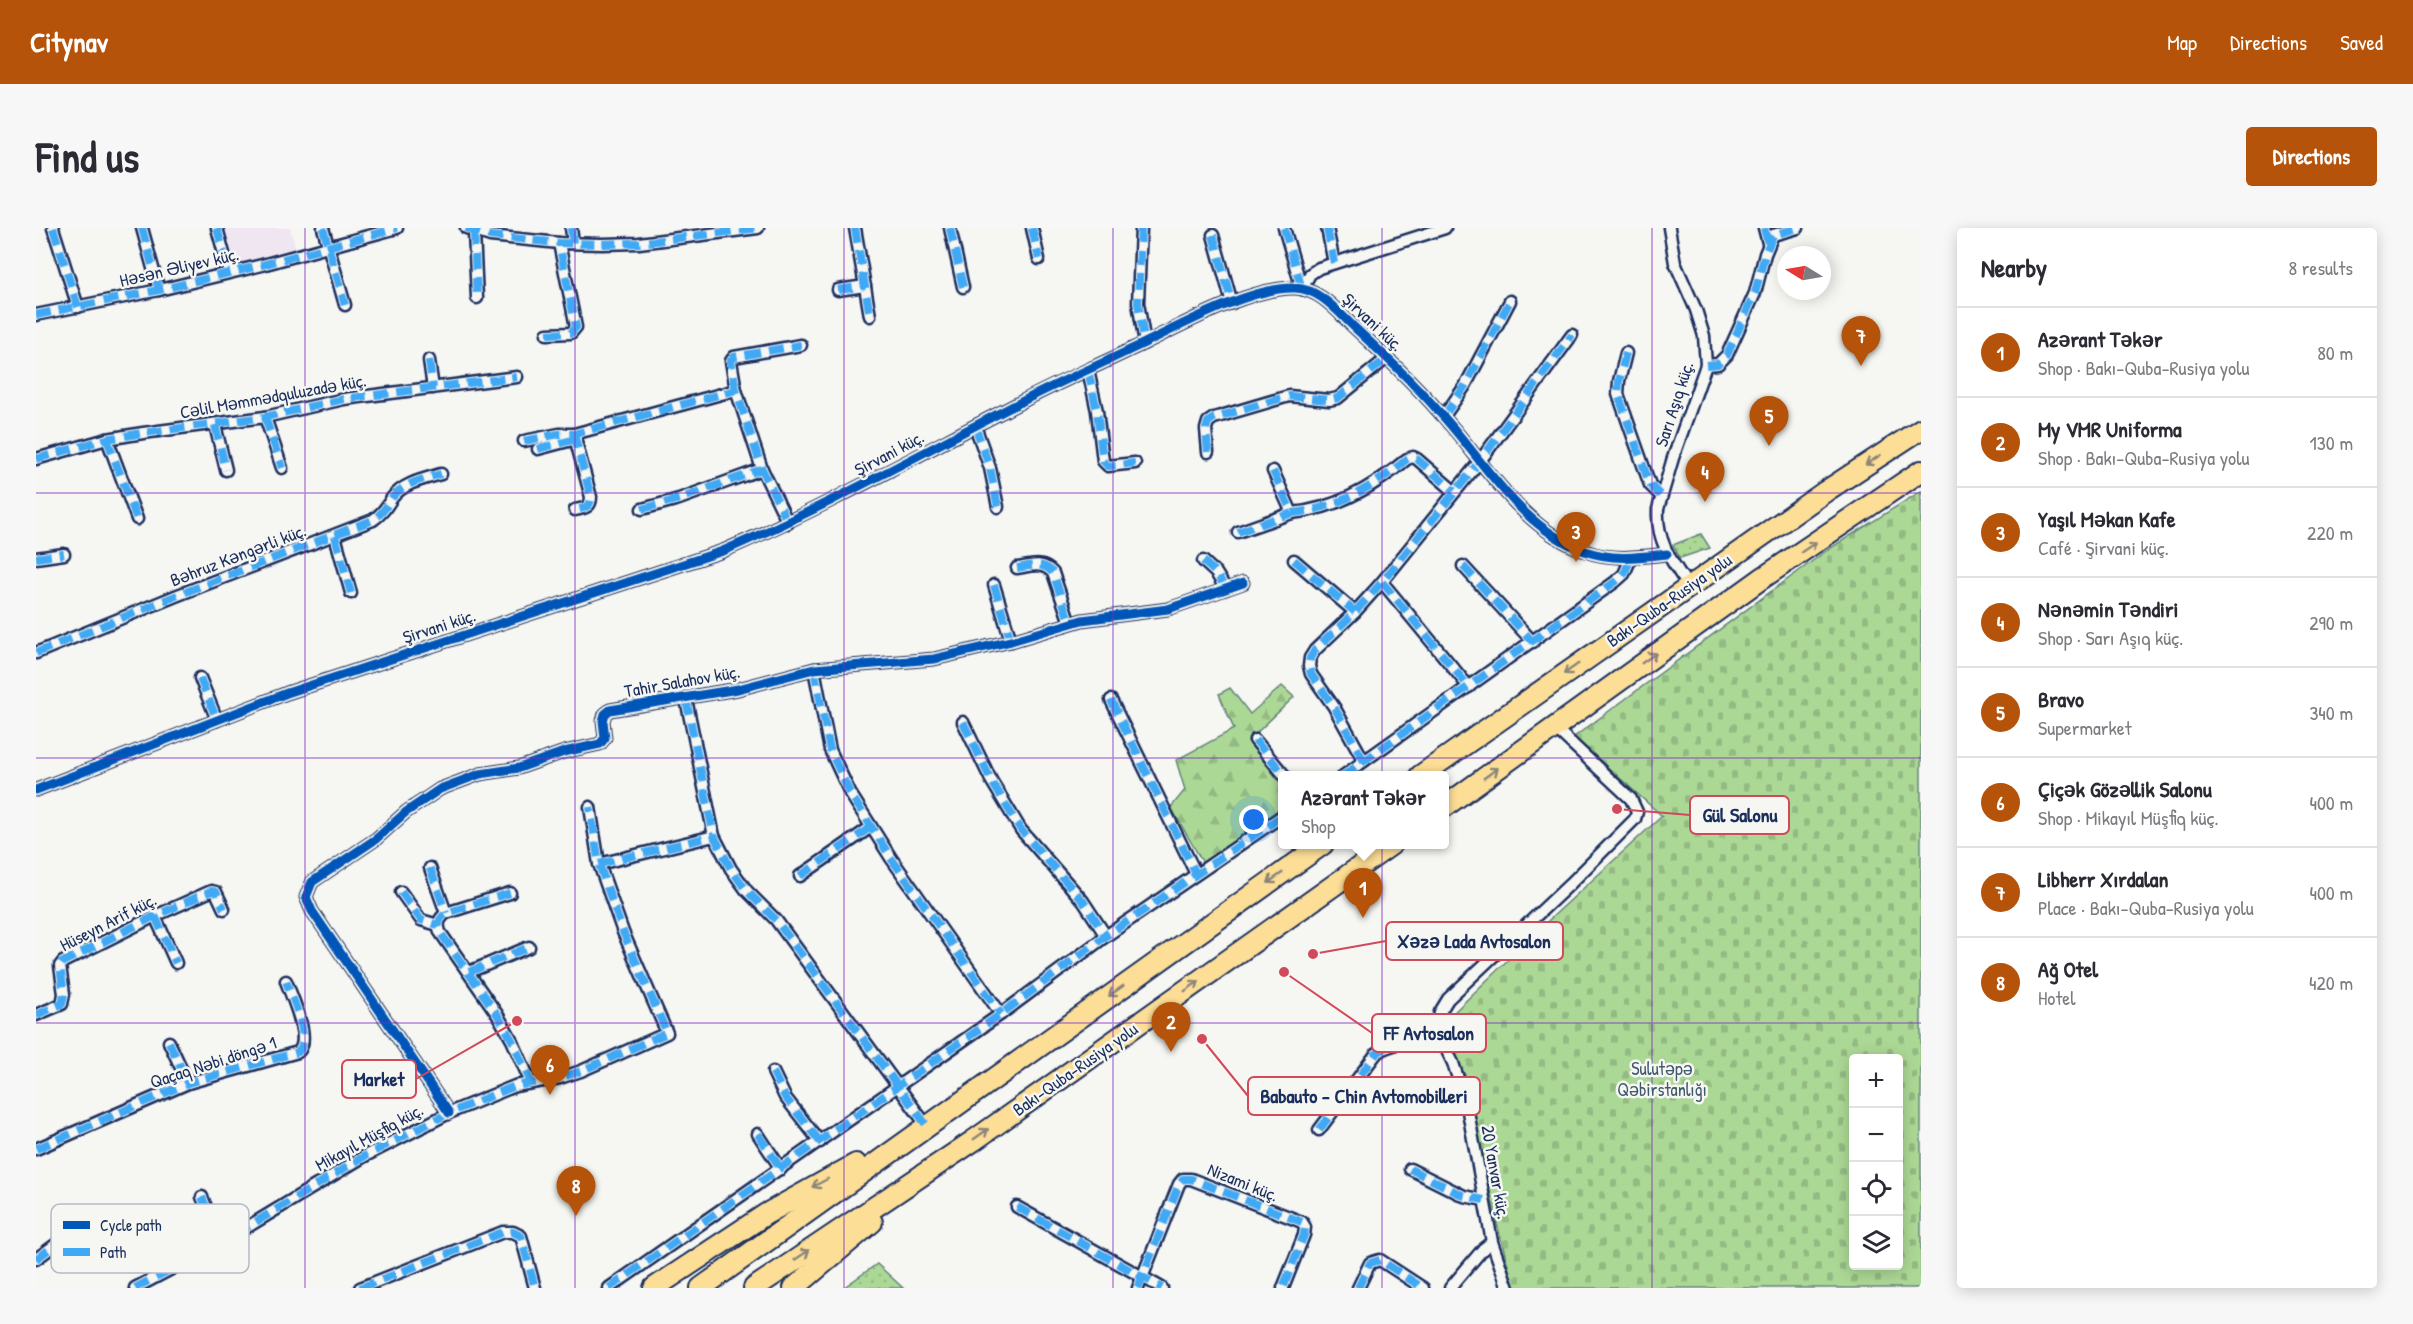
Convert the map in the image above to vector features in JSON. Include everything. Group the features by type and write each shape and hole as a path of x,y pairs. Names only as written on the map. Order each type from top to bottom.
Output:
{"highway":[{"name":"Bakı-Quba-Rusiya yolu","path":"1427,771 1826,491 1921,429"},
{"name":"Bakı-Quba-Rusiya yolu","path":"1449,803 1761,579 1921,471"},
{"path":"709,1282 1316,849"},
{"name":"Bakı-Quba-Rusiya yolu","path":"754,1288 948,1157 1385,849"},
{"path":"654,1288 775,1208 927,1126"},
{"path":"794,1288 948,1157"}],"street":[{"path":"53,228 78,307"},
{"path":"142,228 159,290"},
{"path":"217,228 229,272"},
{"path":"323,228 345,305"},
{"name":"Həsən Əliyev küç.","path":"36,315 159,290 330,248 375,231 397,228"},
{"path":"571,228 573,243"},
{"path":"477,298 470,230 490,236 559,243 639,243 758,228"},
{"path":"855,228 870,316"},
{"path":"950,228 963,288"},
{"path":"1032,228 1039,259"},
{"path":"1141,228 1138,303 1145,343"},
{"path":"1284,228 1302,289"},
{"path":"1327,228 1334,263"},
{"path":"1302,289 1314,270 1445,228"},
{"name":"Sarı Aşıq küç.","path":"1668,228 1675,263 1696,310 1704,336 1706,365 1661,496 1657,521 1667,554 1689,586"},
{"path":"1764,228 1768,243"},
{"path":"1706,365 1718,364 1727,355 1755,292 1768,243 1773,235 1798,228"},
{"path":"1213,235 1232,303"},
{"path":"547,334 571,333 576,327 559,243"},
{"path":"838,290 865,286"},
{"name":"Şirvani küç.","path":"36,789 288,693 723,551 788,523 1025,399 1232,303 1260,293 1284,289 1302,289 1322,297 1444,416 1521,509 1552,534 1587,552 1611,557 1631,558 1667,554"},
{"path":"1444,416 1465,386 1510,301"},
{"path":"1364,761 1334,707 1311,674 1309,666 1315,650 1355,612 1382,582 1480,461 1572,335"},
{"path":"788,523 762,469 736,390 731,361 734,357 801,345"},
{"path":"1626,353 1618,381 1618,394 1650,485 1661,496"},
{"path":"1208,452 1206,429 1208,422 1214,418 1289,396 1329,400 1338,398 1387,358"},
{"path":"429,360 433,388"},
{"path":"1088,370 1097,411 1103,461 1108,466 1135,463"},
{"name":"Cəlil Məmmədquluzadə küç.","path":"36,459 107,439 265,417 344,399 517,378"},
{"path":"538,449 575,436 736,390"},
{"path":"265,417 282,468"},
{"path":"215,425 226,470"},
{"path":"975,426 990,468 998,507"},
{"path":"524,441 559,434 575,436"},
{"path":"575,436 591,503 588,507 576,510"},
{"path":"107,439 137,519"},
{"path":"1238,532 1292,513 1323,507 1348,498 1372,486 1407,459 1413,457 1454,491"},
{"path":"642,509 762,469"},
{"path":"1273,471 1292,513"},
{"name":"Bəhruz Kəngərli küç.","path":"36,653 178,595 374,520 383,513 399,490 441,474"},
{"path":"334,536 351,593"},
{"path":"36,558 64,554"},
{"path":"1350,771 1615,582 1624,574 1631,558"},
{"path":"1293,560 1355,612"},
{"path":"1203,561 1216,573 1226,589"},
{"path":"1017,568 1041,564 1048,566 1053,573 1070,623"},
{"path":"1463,566 1533,642"},
{"path":"1382,582 1469,687"},
{"name":"Tahir Salahov küç.","path":"449,1113 312,911 306,897 312,882 376,839 406,812 440,789 480,774 519,768 564,752 600,744 605,738 603,721 605,714 610,710 686,699 765,683 814,669 843,665 909,663 946,657 1070,623 1168,609 1243,583"},
{"path":"994,585 1011,641"},
{"path":"814,669 830,750 850,793 891,858 1001,1014"},
{"path":"200,678 217,720"},
{"path":"686,699 714,836 731,869 747,891 776,920 927,1126"},
{"path":"1111,700 1196,874"},
{"path":"963,722 991,780 1021,830 1083,900 1106,936"},
{"path":"1319,1130 1376,1054 1385,1048 1437,1030 1437,1020 1443,1004 1630,825 1637,812 1631,799 1554,727"},
{"path":"1255,740 1281,771"},
{"path":"590,807 599,864 714,836"},
{"path":"609,1288 1001,1014 1106,936 1278,819"},
{"path":"800,876 871,827"},
{"name":"Mikayıl Müşfiq küç.","path":"249,1226 363,1157 449,1113 501,1091 581,1071 667,1033 623,932 599,864"},
{"path":"430,868 446,913"},
{"name":"Hüseyn Arif küç.","path":"36,1015 62,1004 64,994 60,966 63,962 211,891 216,892 224,909"},
{"path":"401,892 421,920 438,925"},
{"path":"510,893 446,913 440,918 438,925 440,932 469,972 512,1040 531,1083"},
{"path":"155,916 176,963"},
{"path":"469,972 529,947"},
{"name":"Qaçaq Nəbi döngə 1","path":"36,1149 188,1083 298,1052 305,1037 286,981"},
{"name":"20 Yanvar küç.","path":"1437,1030 1453,1063 1467,1106 1492,1242 1508,1288"},
{"path":"169,1042 188,1083"},
{"path":"773,1072 785,1097 819,1142"},
{"path":"758,1134 781,1169"},
{"path":"1410,1169 1464,1196 1484,1200"},
{"name":"Nizami küç.","path":"1140,1283 1179,1184 1183,1179 1191,1179 1302,1222 1305,1227 1304,1236 1283,1288"},
{"path":"202,1197 205,1204"},
{"path":"1017,1207 1140,1283 1162,1288"},
{"path":"360,1288 503,1232 513,1232 521,1236 535,1288"},
{"path":"1450,1288 1483,1249 1492,1242"},
{"path":"36,1258 51,1248"},
{"path":"1358,1288 1370,1263 1380,1260 1423,1288"},
{"name":"Mikayıl Müşfiq küç.","path":"135,1288 163,1273"}],"shaded area":[{"path":"220,228 290,228 296,249 232,266"}],"green space":[{"name":"Sulutəpə Qəbirstanlığı","path":"1921,491 1921,1288 1514,1288 1497,1224 1467,1080 1442,1024 1550,919 1662,816 1574,737 1826,551"},
{"path":"1701,534 1710,548 1680,558 1673,545"},
{"path":"1282,686 1294,697 1248,741 1278,780 1278,810 1203,863 1171,807 1185,790 1176,760 1234,729 1219,694 1230,688 1250,714"},
{"path":"877,1264 903,1288 843,1288"}],"marked path":[{"path":"53,228 78,307"},
{"path":"142,228 159,290"},
{"path":"217,228 229,272"},
{"path":"323,228 345,305"},
{"path":"36,315 159,290 397,228"},
{"path":"466,228 490,236 559,243 602,244 639,243 758,228"},
{"path":"571,228 573,243"},
{"path":"855,228 870,316"},
{"path":"950,228 963,287"},
{"path":"1032,228 1039,259"},
{"path":"1141,228 1138,303 1145,343"},
{"path":"1284,228 1302,289"},
{"path":"1327,228 1334,263"},
{"path":"1764,228 1768,243"},
{"path":"1706,365 1718,364 1727,355 1755,293 1765,254 1773,235 1798,228"},
{"path":"474,232 477,298"},
{"path":"1213,235 1232,303"},
{"path":"547,334 571,333 576,327 559,243"},
{"path":"838,290 865,286"},
{"path":"1444,416 1465,386 1510,301"},
{"path":"1364,761 1334,707 1311,674 1310,658 1315,650 1355,612 1382,582 1480,461 1572,335"},
{"path":"736,390 731,361 734,357 801,345"},
{"path":"1626,353 1618,394 1650,485 1661,496"},
{"path":"1208,452 1206,429 1208,422 1214,418 1289,396 1329,400 1338,398 1387,358"},
{"path":"429,360 433,388"},
{"path":"1088,370 1097,411 1103,461 1108,466 1135,463"},
{"path":"36,459 107,439 265,417 344,399 517,377"},
{"path":"524,441 559,434 574,434 736,390 762,469 788,523"},
{"path":"265,417 282,468"},
{"path":"215,425 226,470"},
{"path":"975,426 990,468 998,507"},
{"path":"574,434 591,497 588,505 575,510"},
{"path":"107,439 137,519"},
{"path":"538,449 576,439"},
{"path":"1273,471 1292,513 1339,502 1368,487 1413,457 1454,491"},
{"path":"642,509 679,499 762,469"},
{"path":"36,653 178,595 373,520 402,489 414,482 441,474"},
{"path":"1238,532 1292,513"},
{"path":"335,536 351,593"},
{"path":"36,558 64,554"},
{"path":"1350,771 1615,582 1624,574 1631,558"},
{"path":"1294,560 1355,612"},
{"path":"1203,561 1216,573 1226,589"},
{"path":"1017,568 1041,566 1053,573 1070,623"},
{"path":"1463,566 1533,642"},
{"path":"1382,582 1469,687"},
{"path":"994,585 1011,641"},
{"path":"814,669 830,750 850,793 891,858 1001,1014"},
{"path":"200,678 217,720"},
{"path":"686,699 714,836 731,869 747,891 776,920 927,1126"},
{"path":"1111,700 1196,874"},
{"path":"963,722 991,780 1021,830 1083,901 1106,936"},
{"path":"1255,740 1281,771"},
{"path":"249,1226 363,1157 449,1113 515,1086 560,1078 581,1071 667,1033 623,932 599,864 590,807"},
{"path":"609,1288 1001,1014 1106,936 1278,819"},
{"path":"800,876 871,827"},
{"path":"599,864 714,836"},
{"path":"430,868 446,913"},
{"path":"36,1015 62,1004 64,994 60,966 63,962 211,891 216,892 224,909"},
{"path":"401,892 421,920 438,925"},
{"path":"510,893 446,913 440,919 439,926 440,932 497,1014 512,1040 531,1083"},
{"path":"155,916 176,963"},
{"path":"469,972 529,947"},
{"path":"36,1149 188,1083 298,1052 302,1046 302,1028 286,981"},
{"path":"1319,1130 1376,1054 1385,1048 1437,1030"},
{"path":"169,1042 188,1083"},
{"path":"773,1072 785,1097 820,1142"},
{"path":"758,1134 781,1169"},
{"path":"1410,1169 1464,1196 1484,1200"},
{"path":"1138,1288 1183,1179 1191,1179 1302,1222 1305,1227 1304,1235 1283,1288"},
{"path":"202,1197 205,1204"},
{"path":"1017,1207 1162,1288"},
{"path":"360,1288 503,1232 513,1232 521,1236 535,1288"},
{"path":"36,1259 51,1248"},
{"path":"1358,1288 1370,1263 1380,1260 1423,1288"},
{"path":"135,1288 164,1273"}],"cycle path":[{"path":"36,790 287,693 723,551 874,479 1037,394 1191,320 1235,301 1276,289 1304,289 1320,297 1334,308 1420,391 1505,492 1541,527 1562,540 1595,554 1626,557 1667,554"},
{"path":"449,1113 312,911 306,897 312,882 376,839 406,812 440,789 480,774 519,768 564,752 600,744 605,738 603,721 605,714 610,710 738,689 814,669 934,659 1011,641 1082,620 1168,609 1243,583"}],"place":[{"name":"Libherr Xırdalan","path":"1861,366"},
{"name":"Bravo","path":"1769,446"},
{"name":"Nənəmin Təndiri","path":"1705,502"},
{"name":"Yaşıl Məkan Kafe","path":"1576,562"},
{"name":"Gül Salonu","path":"1617,809"},
{"name":"Azərant Təkər","path":"1363,918"},
{"name":"Xəzə Lada Avtosalon","path":"1313,954"},
{"name":"FF Avtosalon","path":"1284,972"},
{"name":"Market","path":"517,1021"},
{"name":"Babauto - Chin Avtomobilleri","path":"1202,1039"},
{"name":"My VMR Uniforma","path":"1171,1052"},
{"name":"Çiçək Gözəllik Salonu","path":"550,1095"},
{"name":"Ağ Otel","path":"576,1216"}]}
